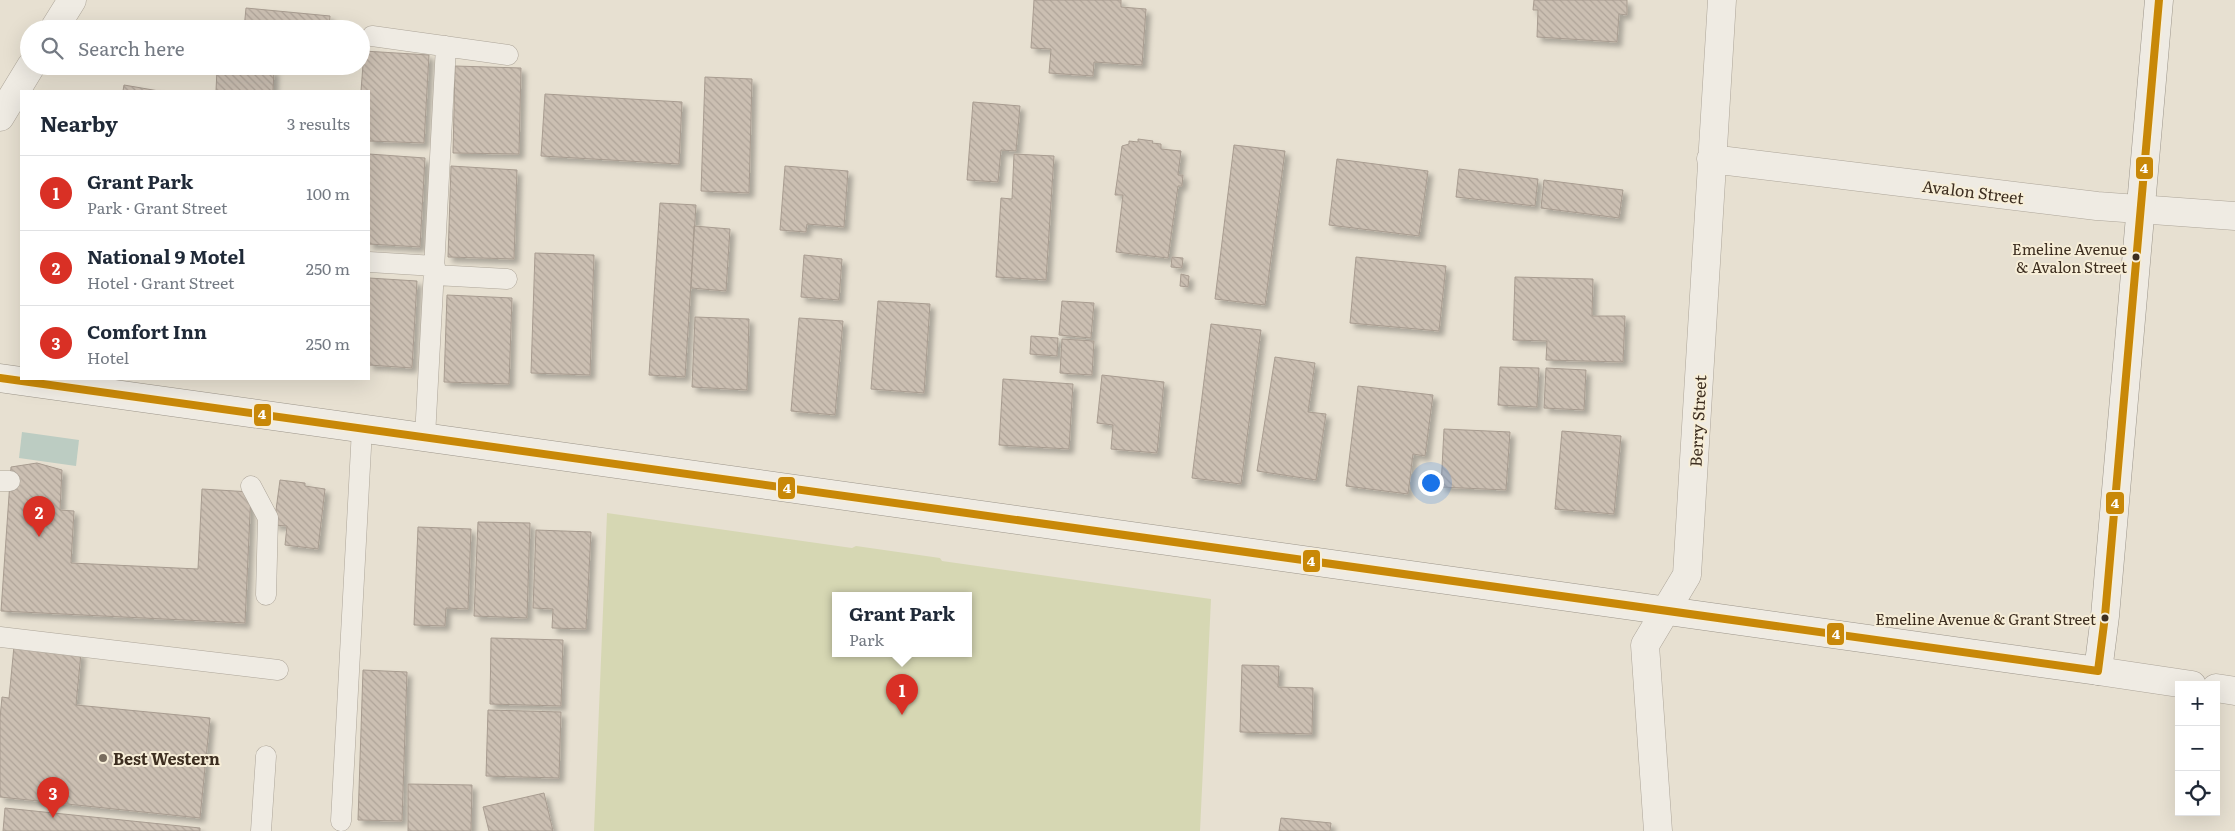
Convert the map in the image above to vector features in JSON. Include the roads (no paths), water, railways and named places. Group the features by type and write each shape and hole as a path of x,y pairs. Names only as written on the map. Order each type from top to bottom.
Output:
{"street":[{"path":"60,20 72,0"},
{"name":"Berry Street","path":"1658,831 1645,645 1687,575 1722,0"},
{"path":"2098,671 2105,616 2158,0"},
{"path":"0,116 25,75"},
{"name":"Avalon Street","path":"1711,160 2139,210 2235,216"},
{"path":"0,378 2175,682"},
{"path":"2220,689 2235,691"}],"lane":[{"path":"372,36 508,55"},
{"path":"426,438 446,46"},
{"path":"370,262 507,279"},
{"path":"341,822 362,429"},
{"path":"251,486 268,518 266,595"},
{"path":"0,637 278,670"},
{"path":"261,831 266,756"}],"place":[{"name":"Emeline Avenue & Avalon Street","path":"2136,257"},
{"name":"National 9 Motel","path":"39,537"},
{"name":"Emeline Avenue & Grant Street","path":"2105,618"},
{"name":"Grant Park","path":"902,715"},
{"name":"Best Western","path":"103,758"},
{"name":"Comfort Inn","path":"53,818"}]}
